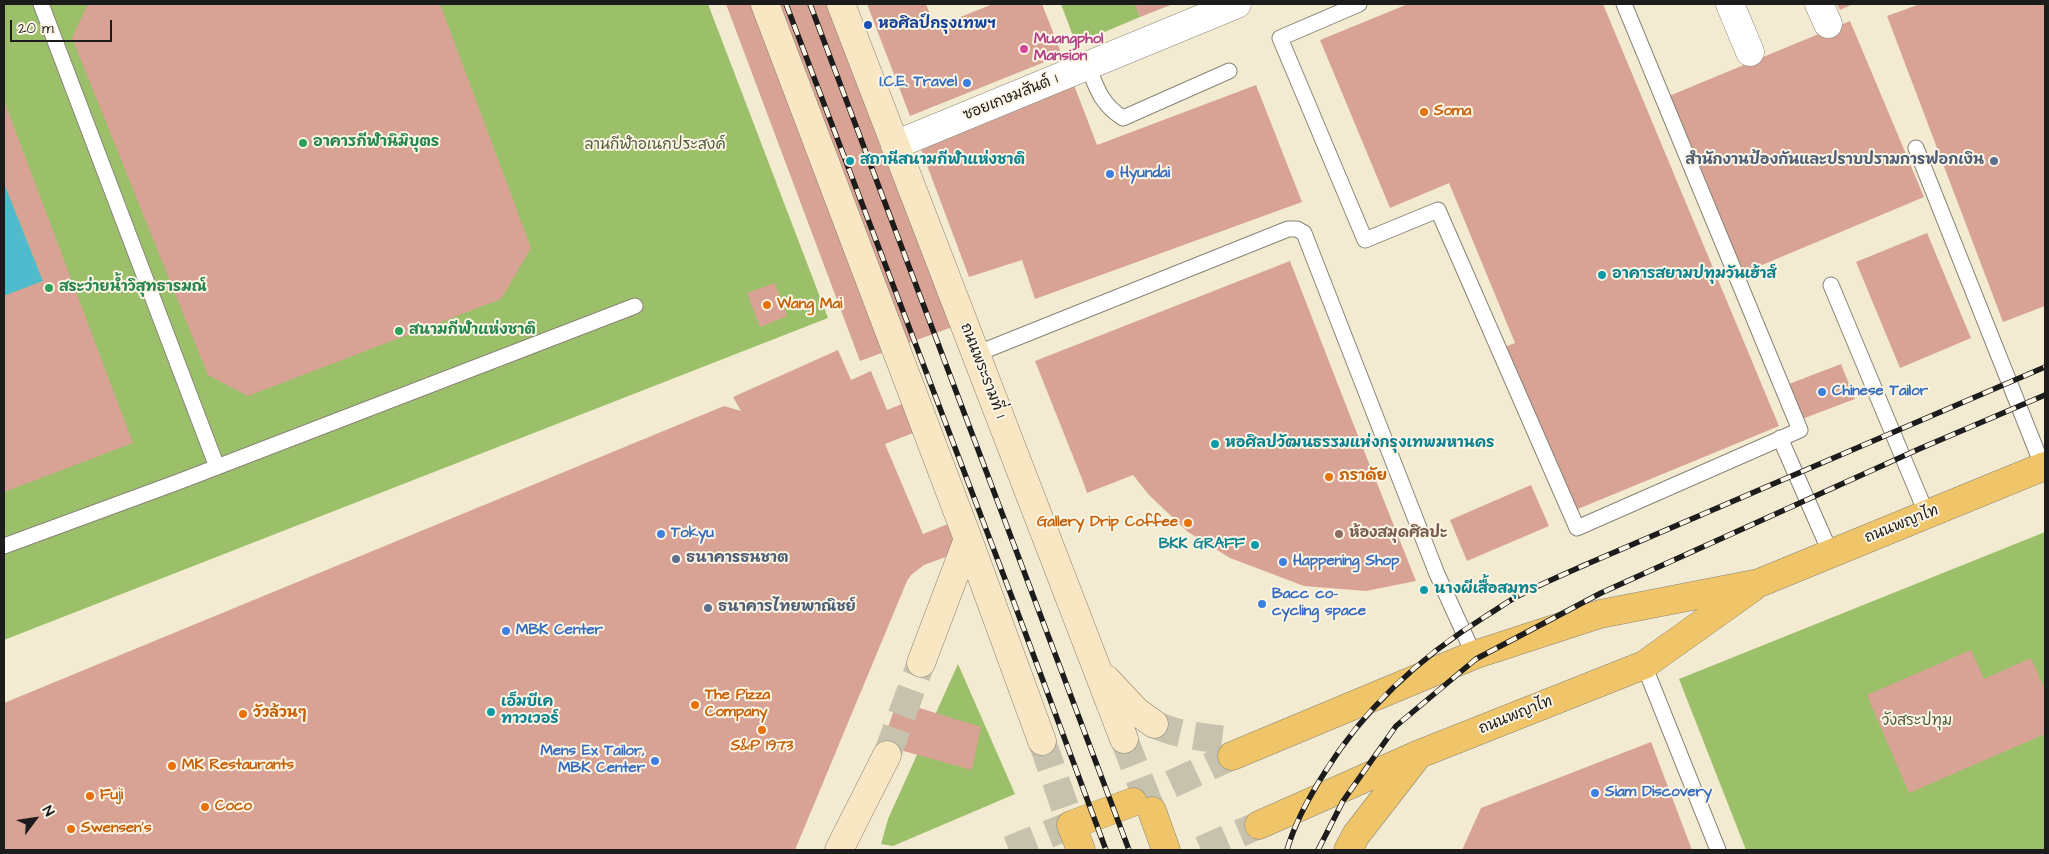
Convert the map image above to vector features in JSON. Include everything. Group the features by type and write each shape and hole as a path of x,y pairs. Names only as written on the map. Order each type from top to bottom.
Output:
{"main road":[{"path":"764,4 968,539 1042,740"},
{"name":"ถนนพระรามที่ 1","path":"841,4 1124,739"},
{"name":"ถนนพญาไท","path":"1241,747 1474,655 1600,614 1759,583 2044,467"},
{"path":"921,663 968,539"},
{"name":"ถนนพญาไท","path":"1259,825 1417,756 1644,666 1759,583"},
{"path":"1094,662 1110,684 1136,711 1154,724"},
{"path":"840,850 887,756"},
{"path":"1348,850 1356,835 1417,756"},
{"path":"1081,850 1071,825 1142,806 1166,850"}],"street":[{"name":"ซอยเกษมสันต์ 1","path":"895,145 1237,4"},
{"path":"1730,4 1750,52"}],"lane":[{"path":"41,4 217,467"},
{"path":"1359,4 1280,38 1365,240 1438,210 1577,528 1800,430 1624,4"},
{"path":"1088,66 1102,101 1123,118 1230,71"},
{"path":"1916,148 2044,467"},
{"path":"976,354 1288,228 1301,231 1307,242 1437,574 1474,655"},
{"path":"1831,285 1927,515"},
{"path":"4,546 217,467 635,306"},
{"path":"1780,438 1831,554"},
{"path":"1644,666 1718,850"}],"green space":[{"name":"สนามกีฬาแห่งชาติ","path":"4,4 708,4 828,318 4,640"},
{"path":"1061,4 1135,4 1140,17 1076,44"},
{"name":"วังสระปทุม","path":"2045,532 2045,850 1746,850 1679,679"},
{"path":"958,664 1015,794 893,846 881,844 888,819"}],"water":[{"path":"4,183 43,281 4,296"}],"building":[{"name":"อาคารกีฬานิมิบุตร","path":"88,4 440,4 531,248 501,299 248,396 208,375 72,38"},
{"name":"สถานีสนามกีฬาแห่งชาติ","path":"726,4 856,4 974,319 860,361"},
{"path":"867,4 926,4 935,27 993,4 1042,4 1062,55 910,116"},
{"path":"1135,4 1173,4 1140,17"},
{"name":"อาคารสยามปทุมวันเฮ้าส์","path":"1408,4 1603,4 1779,426 1573,511 1505,347 1515,343 1449,183 1390,208 1320,40"},
{"path":"1837,4 1853,4 1840,10"},
{"name":"สำนักงานป้องกันและปราบปรามการฟอกเงิน","path":"1920,4 2045,4 2045,306 2003,322 1887,16"},
{"path":"1850,21 1924,197 1743,273 1669,96"},
{"name":"Hyundai","path":"1074,85 1097,145 1256,85 1302,202 1035,299 1022,260 969,277 919,144"},
{"name":"สระว่ายน้ำวิสุทธารมณ์","path":"4,101 133,443 4,492 4,296 43,281 4,183"},
{"path":"1927,233 1971,338 1900,368 1856,262"},
{"name":"หอศิลปวัฒนธรรมแห่งกรุงเทพมหานคร","path":"1290,261 1416,581 1366,591 1304,586 1230,558 1188,532 1149,495 1133,475 1087,493 1035,361"},
{"name":"Wang Mai","path":"775,283 787,316 760,327 747,293"},
{"name":"MBK Center","path":"838,350 851,380 871,371 887,410 924,395 936,424 885,444 923,534 953,522 962,551 924,565 911,575 907,581 795,850 4,850 4,703 724,406 741,411 733,397"},
{"name":"Chinese Tailor","path":"1841,364 1855,399 1802,419 1789,384"},
{"path":"1531,485 1549,526 1467,561 1450,520"},
{"path":"1971,650 1984,679 2031,658 2045,690 2045,734 1909,793 1867,695"},
{"path":"897,701 981,727 972,770 882,745"},
{"name":"Siam Discovery","path":"1651,742 1692,850 1462,850 1481,808"}],"tunnel":[{"path":"887,755 921,663"},
{"path":"1154,724 1182,734 1232,741"},
{"path":"1124,739 1146,796"},
{"path":"1042,741 1071,825"},
{"path":"1133,802 1232,756"},
{"path":"1009,850 1071,825"},
{"path":"1201,850 1259,825"}],"railway":[{"path":"786,4 1106,850"},
{"path":"810,4 1129,850"},
{"path":"1287,850 1298,820 1319,781 1341,748 1377,704 1439,648 1517,596 1587,564 2045,367"},
{"path":"1318,850 1343,801 1396,726 1476,659 1601,593 1919,449 2045,395"}],"place":[{"name":"หอศิลป์กรุงเทพฯ","path":"868,25"},
{"name":"Muangphol Mansion","path":"1024,49"},
{"name":"I.C.E. Travel","path":"967,83"},
{"name":"Soma","path":"1424,112"},
{"name":"อาคารกีฬานิมิบุตร","path":"303,143"},
{"name":"สถานีสนามกีฬาแห่งชาติ","path":"850,161"},
{"name":"สำนักงานป้องกันและปราบปรามการฟอกเงิน","path":"1994,161"},
{"name":"Hyundai","path":"1110,174"},
{"name":"อาคารสยามปทุมวันเฮ้าส์","path":"1602,275"},
{"name":"สระว่ายน้ำวิสุทธารมณ์","path":"49,288"},
{"name":"Wang Mai","path":"767,305"},
{"name":"สนามกีฬาแห่งชาติ","path":"399,331"},
{"name":"Chinese Tailor","path":"1822,392"},
{"name":"หอศิลปวัฒนธรรมแห่งกรุงเทพมหานคร","path":"1215,444"},
{"name":"ภราดัย","path":"1329,477"},
{"name":"Gallery Drip Coffee","path":"1188,523"},
{"name":"Tokyu","path":"661,534"},
{"name":"ห้องสมุดศิลปะ","path":"1339,534"},
{"name":"BKK GRAFF","path":"1255,545"},
{"name":"ธนาคารธนชาต","path":"676,559"},
{"name":"Happening Shop","path":"1283,562"},
{"name":"นางผีเสื้อสมุทร","path":"1424,590"},
{"name":"Bacc co- cycling space","path":"1262,604"},
{"name":"ธนาคารไทยพาณิชย์","path":"708,608"},
{"name":"MBK Center","path":"506,631"},
{"name":"The Pizza Company","path":"695,705"},
{"name":"เอ็มบีเค ทาวเวอร์","path":"491,712"},
{"name":"วัวล้วนๆ","path":"243,714"},
{"name":"S&P 1973","path":"762,730"},
{"name":"Mens Ex Tailor, MBK Center","path":"655,761"},
{"name":"MK Restaurants","path":"172,766"},
{"name":"Siam Discovery","path":"1595,793"},
{"name":"Fuji","path":"90,796"},
{"name":"Coco","path":"205,807"},
{"name":"Swensen's","path":"71,829"}],"park label":[{"name":"ลานกีฬาอเนกประสงค์","path":"655,146"}]}
